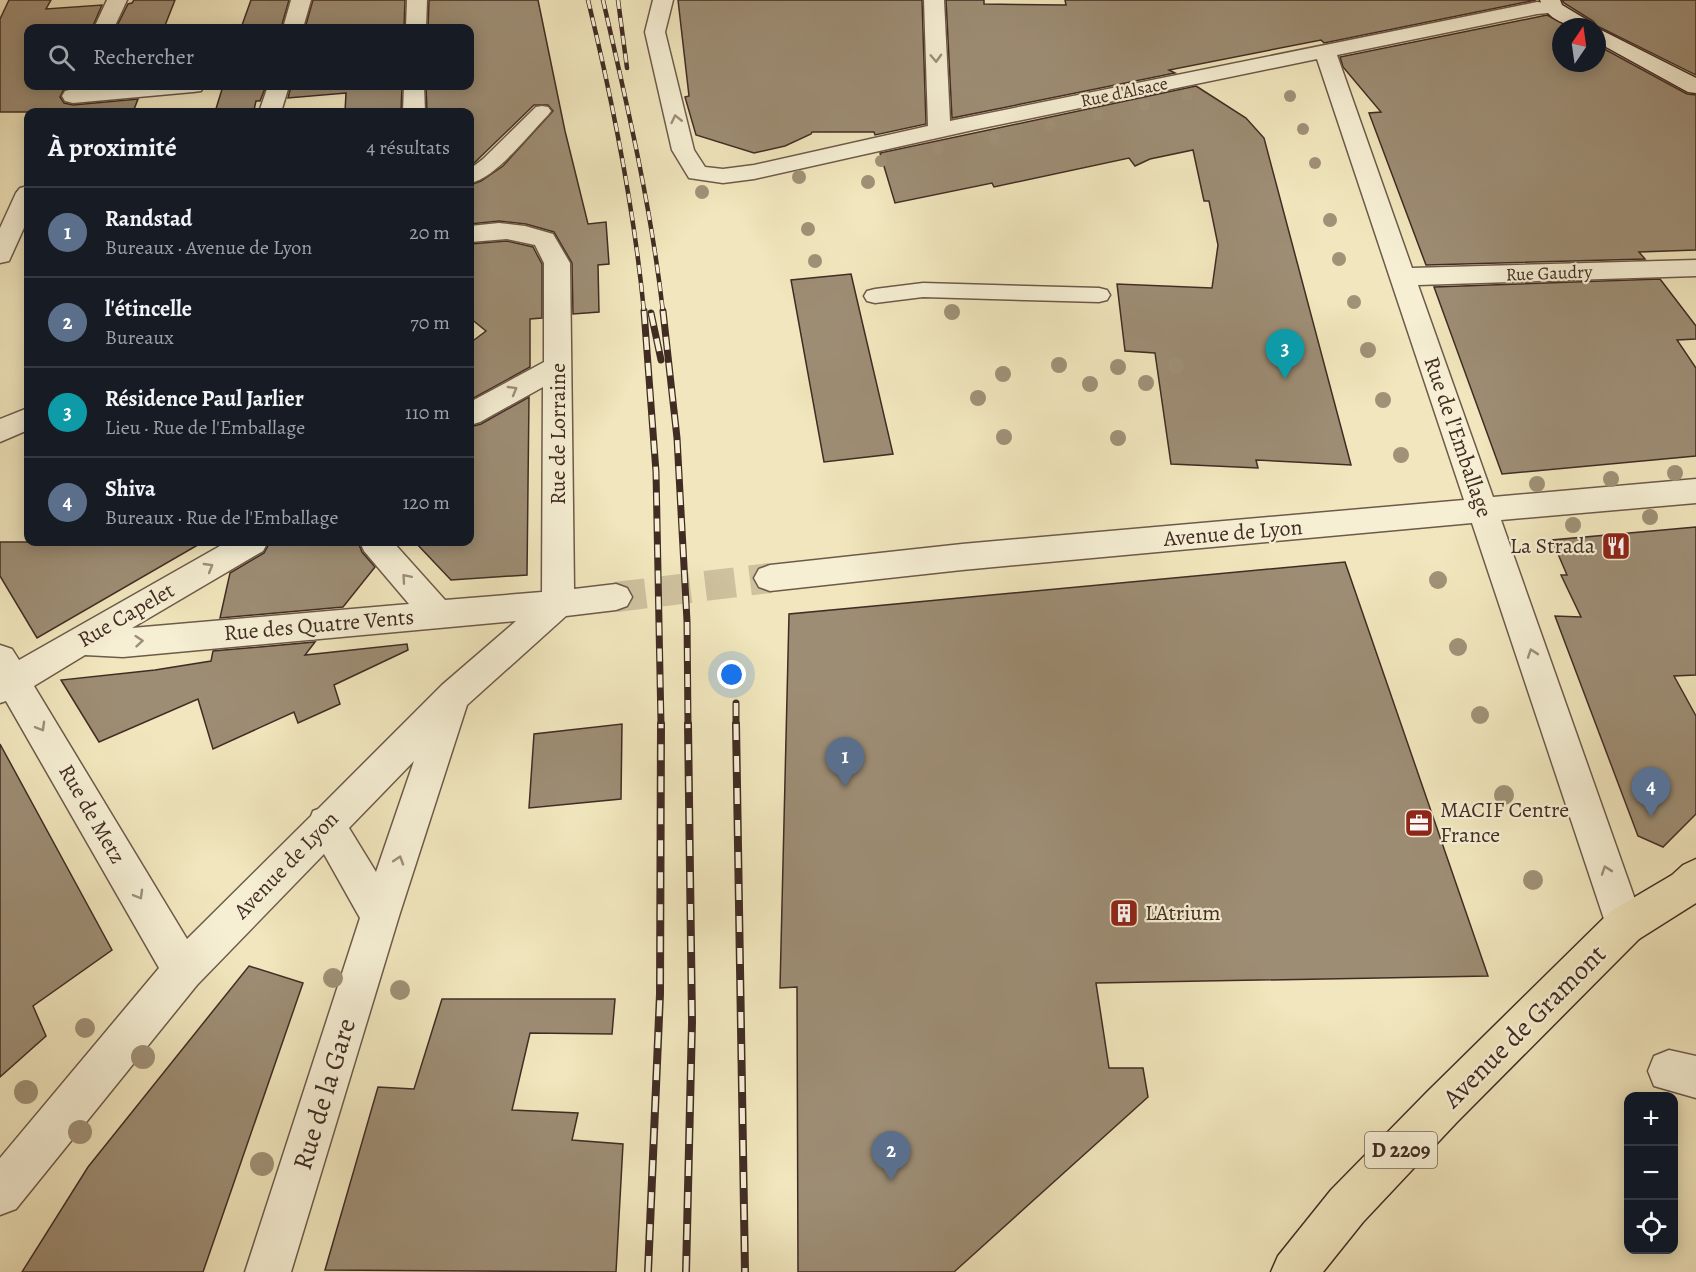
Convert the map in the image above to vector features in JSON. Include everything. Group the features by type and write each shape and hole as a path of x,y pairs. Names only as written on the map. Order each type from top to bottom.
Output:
{"main road":[{"name":"Avenue de Gramont","path":"1294,1272 1355,1198 1442,1107 1625,925 1686,888 1696,878"}],"street":[{"path":"106,24 117,0"},
{"path":"294,24 301,0"},
{"path":"416,24 417,0"},
{"name":"Rue d'Alsace","path":"663,0 655,32 683,150 697,173 723,176 754,172 939,131 1551,4"},
{"path":"934,0 939,131"},
{"path":"1551,4 1572,18"},
{"path":"1606,39 1696,87"},
{"name":"Rue de l'Emballage","path":"1324,51 1484,510 1625,925"},
{"path":"72,98 153,90"},
{"path":"271,108 277,90"},
{"path":"414,90 414,108"},
{"path":"0,255 24,202"},
{"name":"Rue de Lorraine","path":"474,233 521,231 544,240 557,263 558,604"},
{"name":"Rue Gaudry","path":"1402,277 1696,268"},
{"path":"474,413 558,366"},
{"path":"0,431 24,420"},
{"name":"Avenue de Lyon","path":"770,578 974,556 1696,490"},
{"name":"Rue Capelet","path":"4,676 81,641 245,546"},
{"path":"378,546 438,615"},
{"path":"558,604 616,597"},
{"name":"Avenue de Lyon","path":"0,1193 183,971 453,696 558,604"},
{"name":"Rue des Quatre Vents","path":"81,641 123,643 558,604"},
{"name":"Rue de Metz","path":"4,676 183,971"},
{"name":"Rue de la Gare","path":"268,1272 380,916 453,696"},
{"path":"326,823 380,916"}],"lane":[{"path":"474,174 490,163 542,111"},
{"path":"875,296 923,290 1099,296"}],"building":[{"path":"9,0 51,0 46,9 102,5 94,24 24,24 24,90 64,90 60,97 64,103 73,105 138,99 135,108 24,108 24,112 0,112 0,19"},
{"path":"134,0 175,0 166,24 118,24 128,4"},
{"path":"251,0 289,0 282,24 242,24"},
{"path":"313,0 405,0 404,24 306,24"},
{"path":"429,0 538,0 565,131 588,224 606,222 609,264 598,265 599,312 573,314 572,263 554,232 526,224 499,221 474,224 474,184 503,166 553,111 548,105 534,105 474,163 474,108 427,108 426,90 474,90 474,24 428,24"},
{"path":"678,0 922,0 926,124 875,135 874,132 812,132 785,146 754,153 696,135 685,97 689,96"},
{"path":"946,0 984,0 984,4 1066,5 1065,0 1536,0 1324,43 1321,40 1169,70 1175,73 952,118"},
{"path":"1562,0 1696,0 1696,75 1606,30 1606,18 1588,18"},
{"path":"1547,15 1553,18 1552,72 1606,72 1606,50 1687,94 1696,95 1696,250 1639,252 1645,259 1426,265 1369,113 1381,112 1343,67 1340,57"},
{"path":"1196,86 1246,118 1264,138 1351,465 1256,460 1258,468 1171,464 1155,353 1125,351 1117,284 1212,288 1218,245 1209,201 1204,201 1193,150 1150,159 1135,166 1129,158 994,187 992,183 895,203 880,153"},
{"path":"222,90 264,90 260,101 256,101 254,108 216,108"},
{"path":"290,90 402,90 401,108 345,108 346,93 288,98"},
{"path":"507,241 533,247 542,264 542,318 530,319 530,367 474,398 474,340 486,331 474,321 474,244"},
{"path":"851,274 893,454 824,462 791,280"},
{"path":"1660,279 1696,326 1696,339 1677,340 1696,368 1696,456 1502,474 1434,287"},
{"path":"529,397 527,575 451,580 419,546 474,546 474,426"},
{"path":"1696,527 1696,675 1674,676 1696,716 1696,814 1663,847 1638,836 1555,616 1581,617 1561,575 1567,575 1552,540"},
{"path":"0,542 24,542 24,546 196,546 37,638 0,576"},
{"path":"268,546 360,546 375,567 343,607 220,618 230,573 264,553"},
{"name":"L'Atrium","path":"1345,562 1488,976 1096,983 1109,1068 1143,1068 1148,1097 954,1272 798,1272 797,987 780,988 789,614"},
{"path":"315,642 305,655 407,644 408,650 334,685 340,704 298,723 294,712 213,749 198,699 99,742 61,680 155,670 211,661 213,651"},
{"path":"622,724 621,799 529,808 534,734"},
{"path":"0,744 112,950 33,1006 46,1036 0,1077"},
{"path":"249,966 303,983 203,1272 22,1272 88,1167"},
{"path":"442,999 615,999 612,1034 530,1033 512,1110 578,1113 572,1140 623,1144 616,1272 325,1270 378,1087 414,1089"}],"tunnel":[{"path":"616,597 770,578"}],"railway":[{"path":"588,0 622,155 635,233 644,312"},
{"path":"603,0 645,194 663,312"},
{"path":"618,0 627,68"},
{"path":"644,311 656,472 661,725"},
{"path":"663,311 677,438 687,621 688,725"},
{"path":"651,313 661,360"},
{"path":"736,703 736,724"},
{"path":"686,1272 692,1022 688,724"},
{"path":"736,724 745,1272"},
{"path":"648,1272 660,994 661,725"}],"place":[{"name":"Résidence Paul Jarlier","path":"1285,379"},
{"name":"La Strada","path":"1616,546"},
{"name":"Randstad","path":"845,787"},
{"name":"Shiva","path":"1651,817"},
{"name":"MACIF Centre France","path":"1419,823"},
{"name":"L'Atrium","path":"1124,913"},
{"name":"l'étincelle","path":"891,1181"}]}
